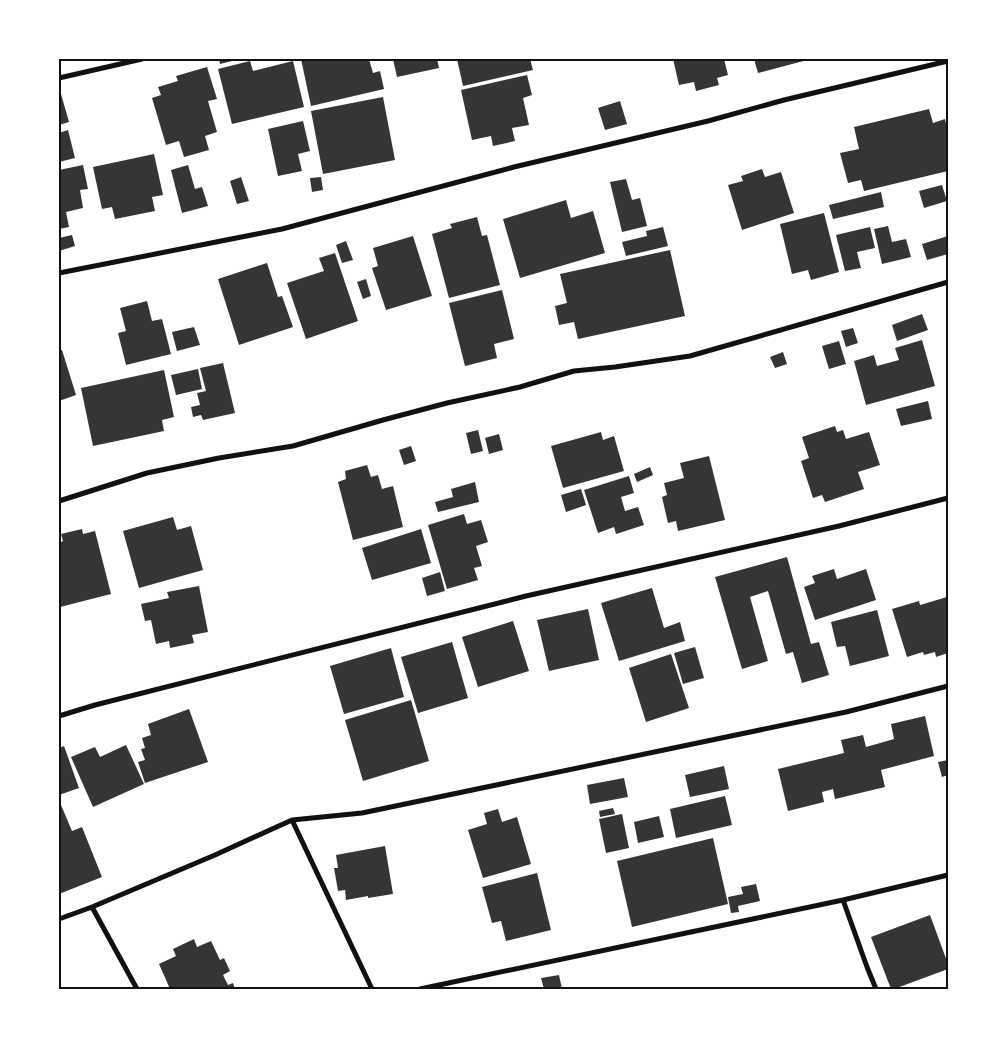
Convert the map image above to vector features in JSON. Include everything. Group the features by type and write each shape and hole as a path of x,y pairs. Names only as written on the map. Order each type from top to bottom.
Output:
{"street":[{"path":"59,78 142,59"},
{"path":"59,273 282,229 514,166 708,121 784,100 948,61"},
{"path":"59,501 146,473 219,458 293,446 383,420 447,403 520,387 574,371 690,356 948,282"},
{"path":"59,716 105,702 526,596 839,526 948,498"},
{"path":"59,919 215,855 292,820 372,812 846,712 948,686"},
{"path":"292,820 372,989"},
{"path":"420,989 843,900 948,875"},
{"path":"843,900 876,989"},
{"path":"92,907 137,989"}],"building":[{"path":"219,59 240,59 220,64"},
{"path":"301,59 369,59 373,73 380,71 384,89 311,106"},
{"path":"393,59 437,59 439,68 397,77"},
{"path":"457,59 530,59 533,70 463,86"},
{"path":"673,59 724,59 728,75 717,78 719,85 696,91 694,82 679,85"},
{"path":"754,59 811,59 758,73"},
{"path":"250,61 253,71 293,61 304,107 232,124 218,69"},
{"path":"207,67 217,99 208,101 217,132 205,136 209,150 184,157 179,141 166,145 152,98 161,95 158,87 178,81 176,76"},
{"path":"527,75 532,95 523,98 529,125 512,128 515,141 493,146 491,136 472,140 461,90"},
{"path":"59,94 61,94 69,122 59,125"},
{"path":"383,97 395,160 323,174 311,111"},
{"path":"620,101 627,124 605,130 598,108"},
{"path":"929,109 933,123 945,119 948,133 948,171 864,191 861,180 848,183 840,153 859,149 854,127"},
{"path":"303,121 310,151 298,154 302,171 278,176 268,129"},
{"path":"68,130 75,158 59,162 59,133"},
{"path":"154,154 163,195 152,197 155,211 115,219 112,207 102,209 93,167"},
{"path":"83,165 88,189 80,190 83,208 66,212 69,227 59,229 59,170"},
{"path":"188,165 195,189 202,187 208,206 182,213 171,170"},
{"path":"762,169 765,177 781,172 794,213 742,230 728,185 743,181 741,176"},
{"path":"241,177 249,201 237,204 230,181"},
{"path":"321,177 323,190 312,192 310,178"},
{"path":"626,179 632,200 640,198 647,226 622,232 610,182"},
{"path":"942,185 947,201 924,208 919,191"},
{"path":"881,192 884,207 833,219 829,205"},
{"path":"566,200 571,218 593,211 605,253 520,278 503,219"},
{"path":"824,213 839,272 811,280 808,270 792,274 780,224"},
{"path":"477,217 482,236 487,235 500,285 449,298 432,234 452,228 450,224"},
{"path":"888,226 892,242 906,239 911,257 882,264 874,229"},
{"path":"663,227 668,246 626,256 622,242 647,236 646,231"},
{"path":"870,227 875,248 857,252 861,268 845,271 836,235"},
{"path":"72,235 75,246 59,251 59,238"},
{"path":"413,236 432,296 386,310 372,268 378,266 373,248"},
{"path":"948,236 948,254 927,260 922,244"},
{"path":"346,241 353,260 342,263 336,245"},
{"path":"670,250 685,316 578,339 574,322 559,325 555,306 567,303 560,274"},
{"path":"335,253 358,321 306,339 287,283 324,271 319,258"},
{"path":"267,263 278,297 282,296 293,327 239,345 218,279"},
{"path":"366,279 371,296 363,299 357,282"},
{"path":"502,290 514,339 494,344 497,358 465,366 449,303"},
{"path":"147,301 152,321 162,319 171,354 126,365 118,333 126,331 120,308"},
{"path":"922,314 928,330 897,341 892,325"},
{"path":"194,327 200,345 177,351 172,332"},
{"path":"853,328 858,343 846,347 841,331"},
{"path":"922,340 935,386 866,405 854,361 874,355 877,366 899,360 895,348"},
{"path":"839,341 846,364 829,369 822,346"},
{"path":"62,350 76,395 59,401 59,351"},
{"path":"783,352 787,364 775,368 770,357"},
{"path":"223,363 235,413 203,420 201,415 193,417 191,407 200,405 197,393 206,391 200,368"},
{"path":"198,369 202,389 176,395 171,375"},
{"path":"164,370 174,417 162,420 164,431 93,446 81,388"},
{"path":"928,401 932,419 901,426 896,409"},
{"path":"835,426 837,432 843,430 846,439 869,432 880,465 858,472 864,489 825,502 822,495 813,498 801,461 809,458 802,437"},
{"path":"478,430 483,451 471,454 466,433"},
{"path":"601,432 603,440 614,436 624,471 563,488 551,446"},
{"path":"499,434 503,450 489,454 485,438"},
{"path":"411,446 416,461 404,465 399,450"},
{"path":"709,456 725,520 678,531 676,521 668,523 662,497 667,495 664,483 684,478 680,463"},
{"path":"367,465 371,477 378,475 382,489 393,486 403,527 353,540 338,482 346,479 345,471"},
{"path":"650,467 653,475 637,482 634,474"},
{"path":"629,476 634,493 621,497 625,511 638,507 644,525 616,534 614,527 598,533 584,490"},
{"path":"475,482 479,502 438,512 435,502 453,497 451,489"},
{"path":"581,489 586,505 566,512 561,495"},
{"path":"464,514 467,524 481,520 488,542 476,546 482,566 474,568 478,580 447,589 428,525"},
{"path":"173,517 177,530 191,526 203,570 139,588 123,531"},
{"path":"82,529 83,534 95,531 111,594 60,607 59,543 63,541 61,534"},
{"path":"421,529 431,563 372,580 362,548"},
{"path":"787,557 811,644 819,642 829,675 802,683 793,652 786,654 768,591 750,597 768,661 742,669 715,577"},
{"path":"834,569 837,579 866,569 876,600 815,620 804,587 815,583 812,576"},
{"path":"440,572 445,591 427,596 422,578"},
{"path":"199,586 208,632 192,635 194,643 170,648 169,641 156,644 151,620 145,621 141,604 169,598 167,592"},
{"path":"652,588 664,628 680,622 685,641 619,661 601,603"},
{"path":"947,597 948,653 936,657 935,652 924,655 923,652 907,657 892,609 919,601 920,605"},
{"path":"588,609 599,660 549,671 537,620"},
{"path":"877,610 889,656 850,666 845,646 837,647 831,622"},
{"path":"513,621 529,671 478,687 462,637"},
{"path":"452,642 468,698 418,713 401,657"},
{"path":"695,647 704,678 683,684 674,653"},
{"path":"391,648 404,697 344,714 330,666"},
{"path":"671,654 689,708 646,722 629,668"},
{"path":"411,700 429,761 363,781 345,720"},
{"path":"189,709 208,762 145,783 138,762 145,760 141,749 145,748 142,738 151,735 148,724"},
{"path":"925,716 934,756 881,770 885,787 835,799 833,789 822,792 824,802 788,811 778,769 844,753 841,740 863,735 866,747 894,739 891,724"},
{"path":"126,745 144,784 93,807 71,757 95,747 100,757"},
{"path":"64,746 79,788 59,795 59,748"},
{"path":"948,760 948,775 942,777 938,762"},
{"path":"724,766 729,789 690,797 685,775"},
{"path":"624,778 628,797 590,804 587,785"},
{"path":"725,796 732,825 676,838 670,809"},
{"path":"61,805 72,831 82,827 102,877 59,894 59,806"},
{"path":"613,808 615,814 600,817 599,811"},
{"path":"498,809 502,822 517,817 531,864 483,878 468,830 487,824 484,813"},
{"path":"622,814 629,848 606,853 599,819"},
{"path":"659,816 664,837 638,843 634,822"},
{"path":"713,838 728,904 632,927 617,861"},
{"path":"385,846 393,894 346,900 345,890 338,891 334,868 338,868 336,855"},
{"path":"537,873 551,930 506,941 501,921 492,923 482,887"},
{"path":"756,884 760,901 738,906 739,912 731,913 728,897 743,894 741,887"},
{"path":"930,915 948,964 948,969 891,989 871,937"},
{"path":"194,939 197,947 211,941 220,960 224,958 230,971 223,975 228,985 233,983 235,989 170,989 159,964 176,956 173,949"},
{"path":"559,975 562,989 544,989 541,978"}]}
